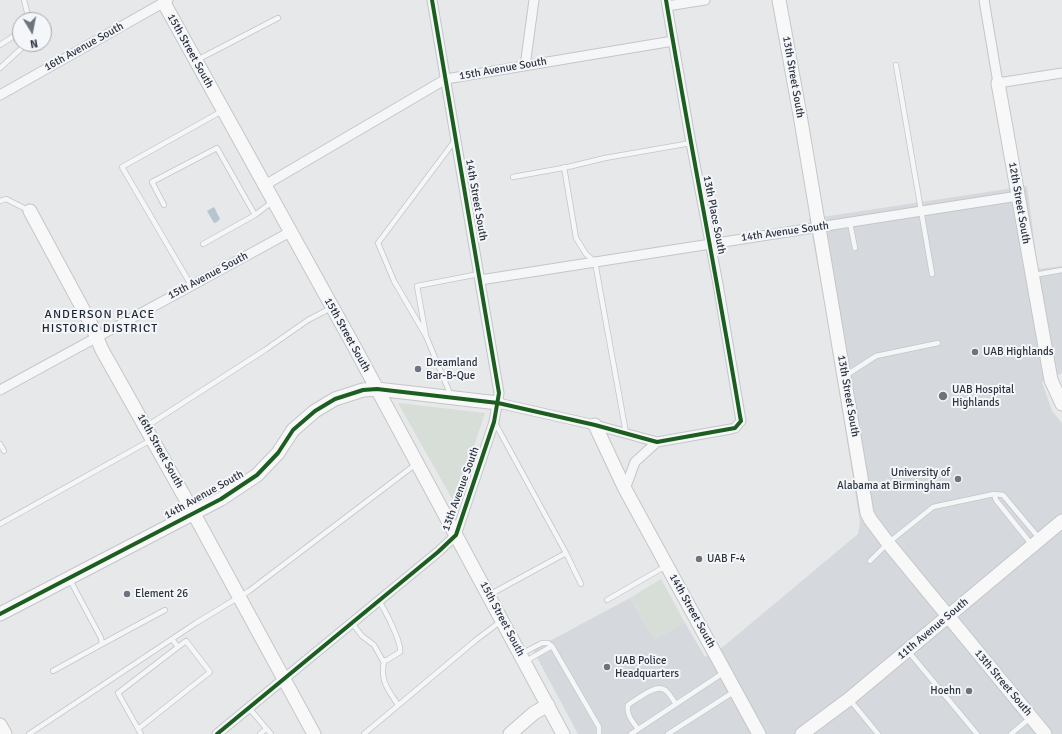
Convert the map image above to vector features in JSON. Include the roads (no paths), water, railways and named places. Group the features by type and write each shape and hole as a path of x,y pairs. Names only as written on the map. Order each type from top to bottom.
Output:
{"street":[{"name":"14th Street South","path":"432,0 499,393 498,403"},
{"path":"525,66 534,0"},
{"path":"666,3 705,0"},
{"name":"13th Street South","path":"779,0 867,513 888,543 1045,734"},
{"name":"12th Street South","path":"984,0 1051,380 1062,404"},
{"name":"15th Street South","path":"165,1 503,620 563,734"},
{"name":"16th Avenue South","path":"0,94 165,1"},
{"name":"13th Place South","path":"657,442 731,430 741,421 666,3"},
{"name":"15th Avenue South","path":"265,185 446,79 673,41"},
{"path":"998,83 1062,73"},
{"name":"14th Avenue South","path":"480,277 595,262 1018,196"},
{"name":"16th Street South","path":"30,211 102,350 153,439 314,734"},
{"name":"15th Avenue South","path":"0,390 96,336 290,232"},
{"name":"14th Avenue South","path":"0,614 221,498 257,475 278,453 293,430 335,398 363,390 377,389 498,403"},
{"path":"498,403 595,425 657,442"},
{"name":"13th Avenue South","path":"217,734 380,601 456,535 494,422 498,403"},
{"name":"14th Street South","path":"595,425 625,489 759,734"},
{"path":"625,489 635,462 657,442"},
{"name":"11th Avenue South","path":"802,734 849,699 1062,521"},
{"path":"510,734 534,713 548,704"},
{"path":"0,725 5,734"}],"lane":[{"path":"24,0 26,12"},
{"path":"196,60 278,18"},
{"path":"0,45 12,37"},
{"path":"0,68 17,52"},
{"path":"896,65 932,274"},
{"path":"191,285 122,167 224,110"},
{"path":"452,398 426,336 394,281 378,243 456,139"},
{"path":"513,177 605,158 691,143"},
{"path":"164,205 152,182 217,148 255,215"},
{"path":"564,167 576,238 586,254 595,262 626,433"},
{"path":"0,201 6,199 30,211"},
{"path":"203,244 255,215 274,202"},
{"path":"850,223 856,248"},
{"path":"1032,276 1062,270"},
{"path":"426,336 417,286 480,277"},
{"path":"146,427 265,350 308,320 332,307"},
{"path":"844,377 876,356 938,343"},
{"path":"494,422 566,553 580,584"},
{"path":"0,524 153,439"},
{"path":"0,444 4,451"},
{"path":"29,734 172,639 249,591 417,463"},
{"path":"994,494 996,500 1036,542"},
{"path":"870,561 888,543 933,507 994,494 1003,495 1036,542"},
{"path":"489,595 566,553"},
{"path":"606,600 667,566"},
{"path":"70,578 101,638 102,644"},
{"path":"380,601 400,647 400,652 384,661"},
{"path":"53,671 165,610"},
{"path":"364,734 476,640 503,620"},
{"path":"352,623 362,636 374,645 381,659 384,661"},
{"path":"172,639 178,647"},
{"path":"186,641 210,672 139,732 118,693 186,641"},
{"path":"523,658 542,643 548,643 552,646 598,727 599,734"},
{"path":"523,658 552,646"},
{"path":"907,650 977,734"},
{"path":"384,661 382,673 384,682 398,705"},
{"path":"631,734 725,672"},
{"path":"638,729 629,716 627,710 628,705 655,688 663,689 676,704"},
{"path":"668,734 735,691"},
{"path":"849,699 878,734"},
{"path":"248,708 271,734"},
{"path":"1011,734 1031,717"},
{"path":"260,734 266,728"}],"water":[{"path":"214,207 220,219 214,223 207,211"}],"place":[{"name":"UAB Highlands","path":"975,352"},
{"name":"Dreamland Bar-B-Que","path":"418,369"},
{"name":"UAB Hospital Highlands","path":"943,396"},
{"name":"University of Alabama at Birmingham","path":"958,479"},
{"name":"UAB F-4","path":"699,559"},
{"name":"Element 26","path":"127,594"},
{"name":"UAB Police Headquarters","path":"607,667"},
{"name":"Hoehn","path":"969,691"}],"district":[{"name":"ANDERSON PLACE HISTORIC DISTRICT","path":"100,322"}]}
